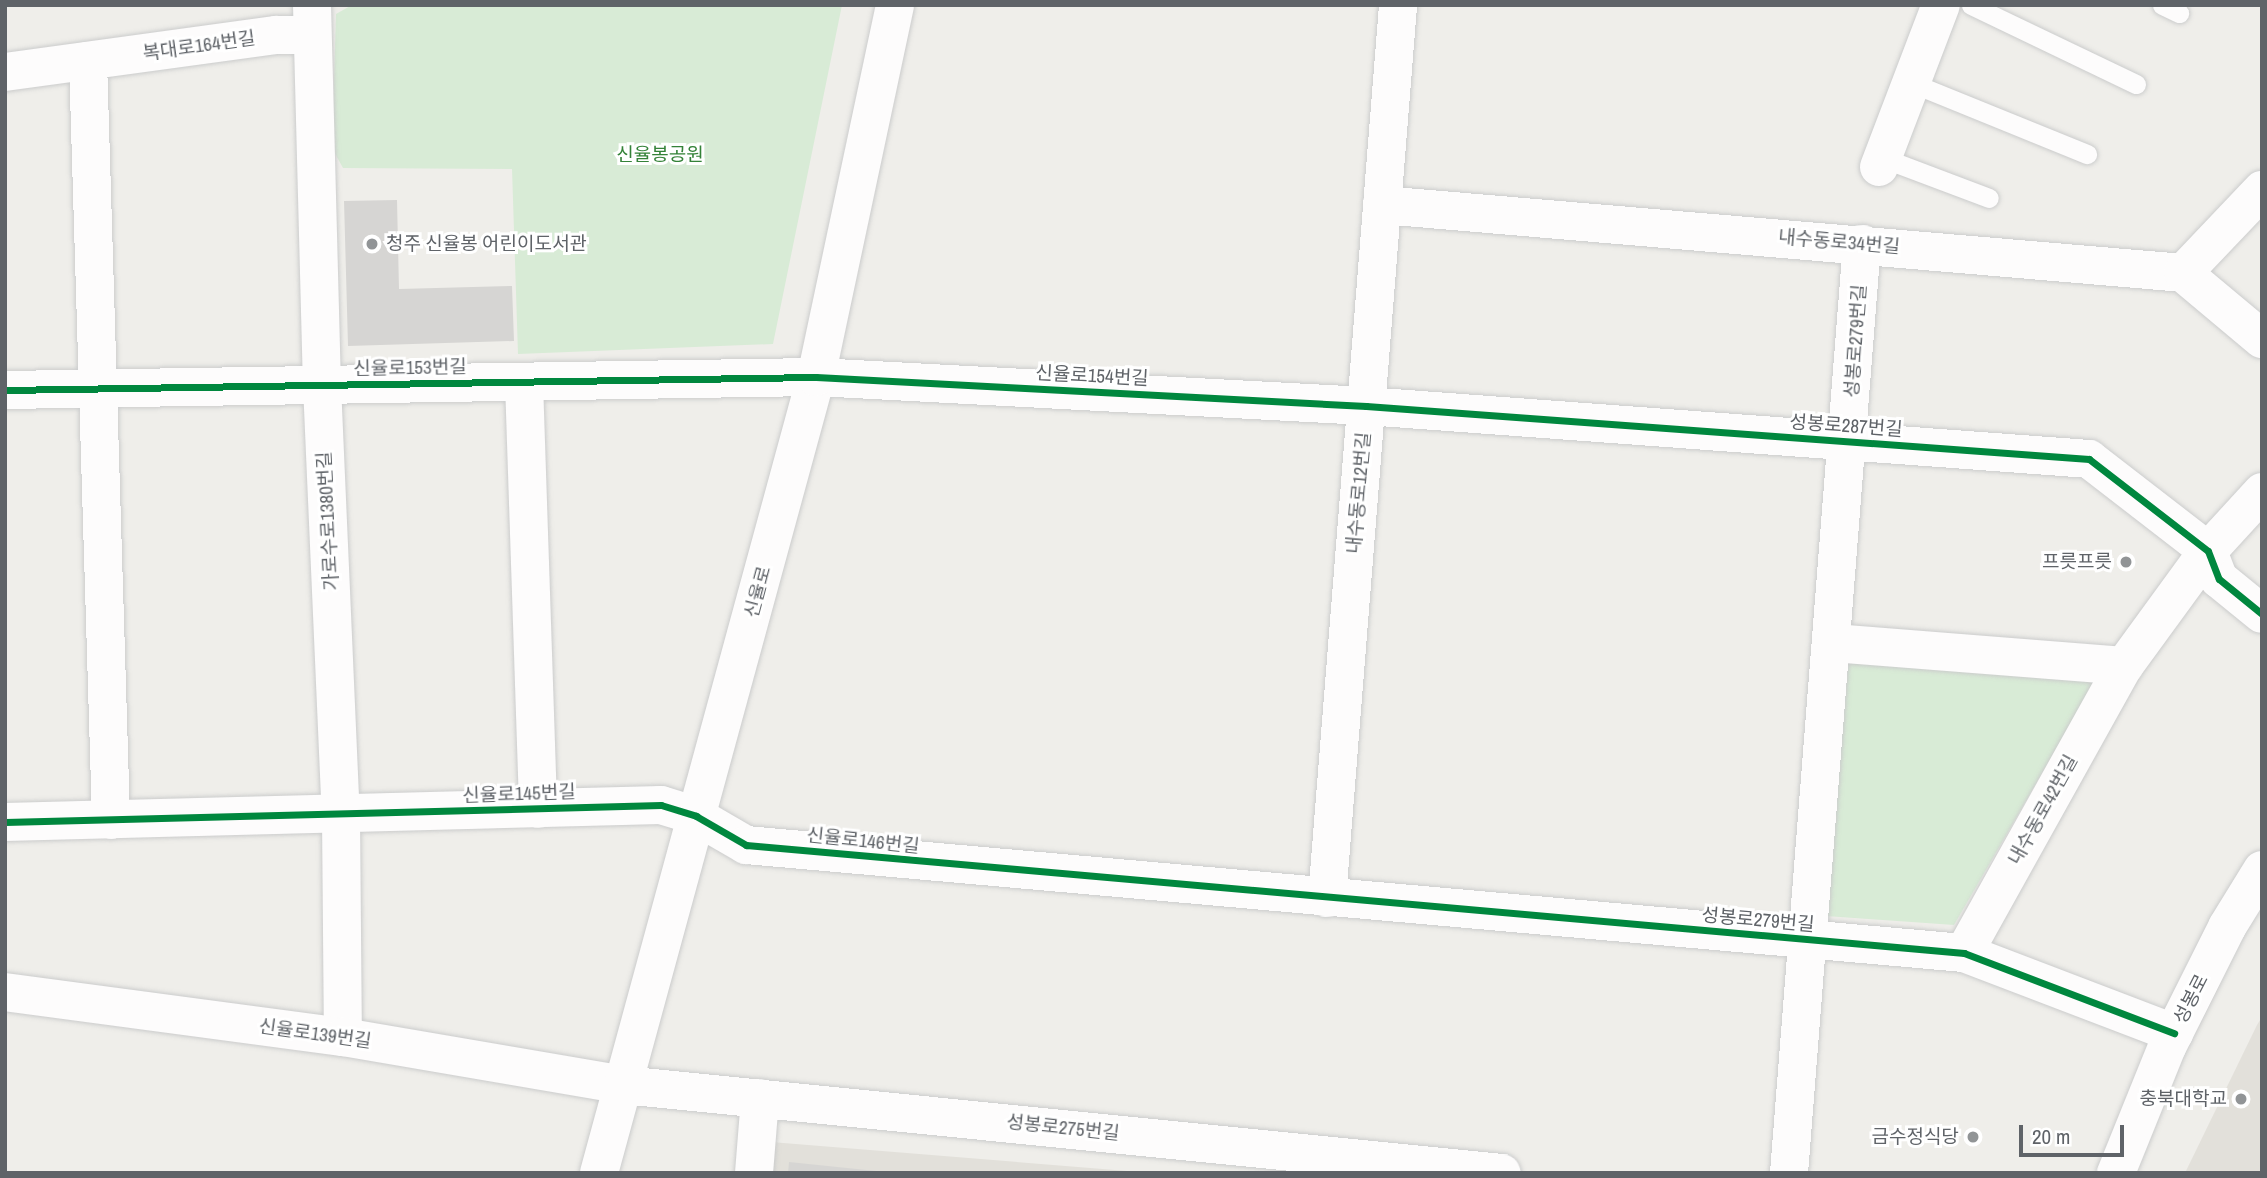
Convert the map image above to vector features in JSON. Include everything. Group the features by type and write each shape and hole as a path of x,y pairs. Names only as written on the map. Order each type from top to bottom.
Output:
{"street":[{"name":"신율로","path":"599,1173 816,377 895,5"},
{"name":"내수동로12번길","path":"1327,898 1398,5"},
{"path":"1881,162 1941,5"},
{"name":"복대로164번길","path":"5,72 276,35 312,20"},
{"name":"가로수로1380번길","path":"312,20 322,385 341,817 343,1037"},
{"path":"88,61 110,820"},
{"path":"2262,190 2183,273 2262,339"},
{"name":"내수동로34번길","path":"1382,205 2183,273"},
{"name":"성봉로279번길","path":"1789,1173 1850,443 1863,244"},
{"name":"신율로153번길","path":"5,390 816,377"},
{"name":"신율로154번길","path":"816,377 1366,406"},
{"name":"신율로145번길","path":"524,382 538,809"},
{"name":"성봉로287번길","path":"1366,406 2089,459 2208,551 2219,579 2262,614"},
{"name":"내수동로42번길","path":"1964,953 2124,667 2208,551 2262,492"},
{"path":"1833,643 2124,667"},
{"name":"신율로145번길","path":"5,822 341,817 661,805 696,816"},
{"name":"신율로146번길","path":"696,816 746,845 1327,898"},
{"name":"성봉로","path":"2116,1173 2174,1033 2227,927 2262,870"},
{"name":"성봉로279번길","path":"1327,898 1964,953 2174,1033"},
{"name":"신율로139번길","path":"5,992 343,1037 623,1085"},
{"name":"성봉로275번길","path":"623,1085 1400,1167 1502,1173"},
{"path":"754,1173 760,1098"}],"lane":[{"path":"1971,5 2136,84"},
{"path":"1912,83 2087,155"},
{"path":"1881,162 1989,198"}],"shaded area":[{"name":"충북대학교","path":"2262,1017 2262,1173 2185,1173 2257,1025"},
{"path":"771,1142 1152,1173 769,1173"}],"green space":[{"name":"신율봉공원","path":"352,5 842,5 773,344 518,354 512,169 343,168 332,148 336,14"},
{"path":"1849,657 2096,680 1954,925 1826,916"}],"building":[{"name":"청주 신율봉 어린이도서관","path":"397,200 399,289 512,286 514,341 348,346 344,201"},
{"path":"789,1162 876,1171 876,1173 788,1173"}],"cycle path":[{"path":"5,390 816,377 1366,406 2089,459 2208,551 2219,579 2262,614"},
{"path":"5,822 661,805 696,816 746,845 1964,953 2174,1033"}],"place":[{"name":"청주 신율봉 어린이도서관","path":"372,244"},
{"name":"프릇프릇","path":"2126,562"},
{"name":"충북대학교","path":"2241,1099"},
{"name":"금수정식당","path":"1973,1137"}]}
